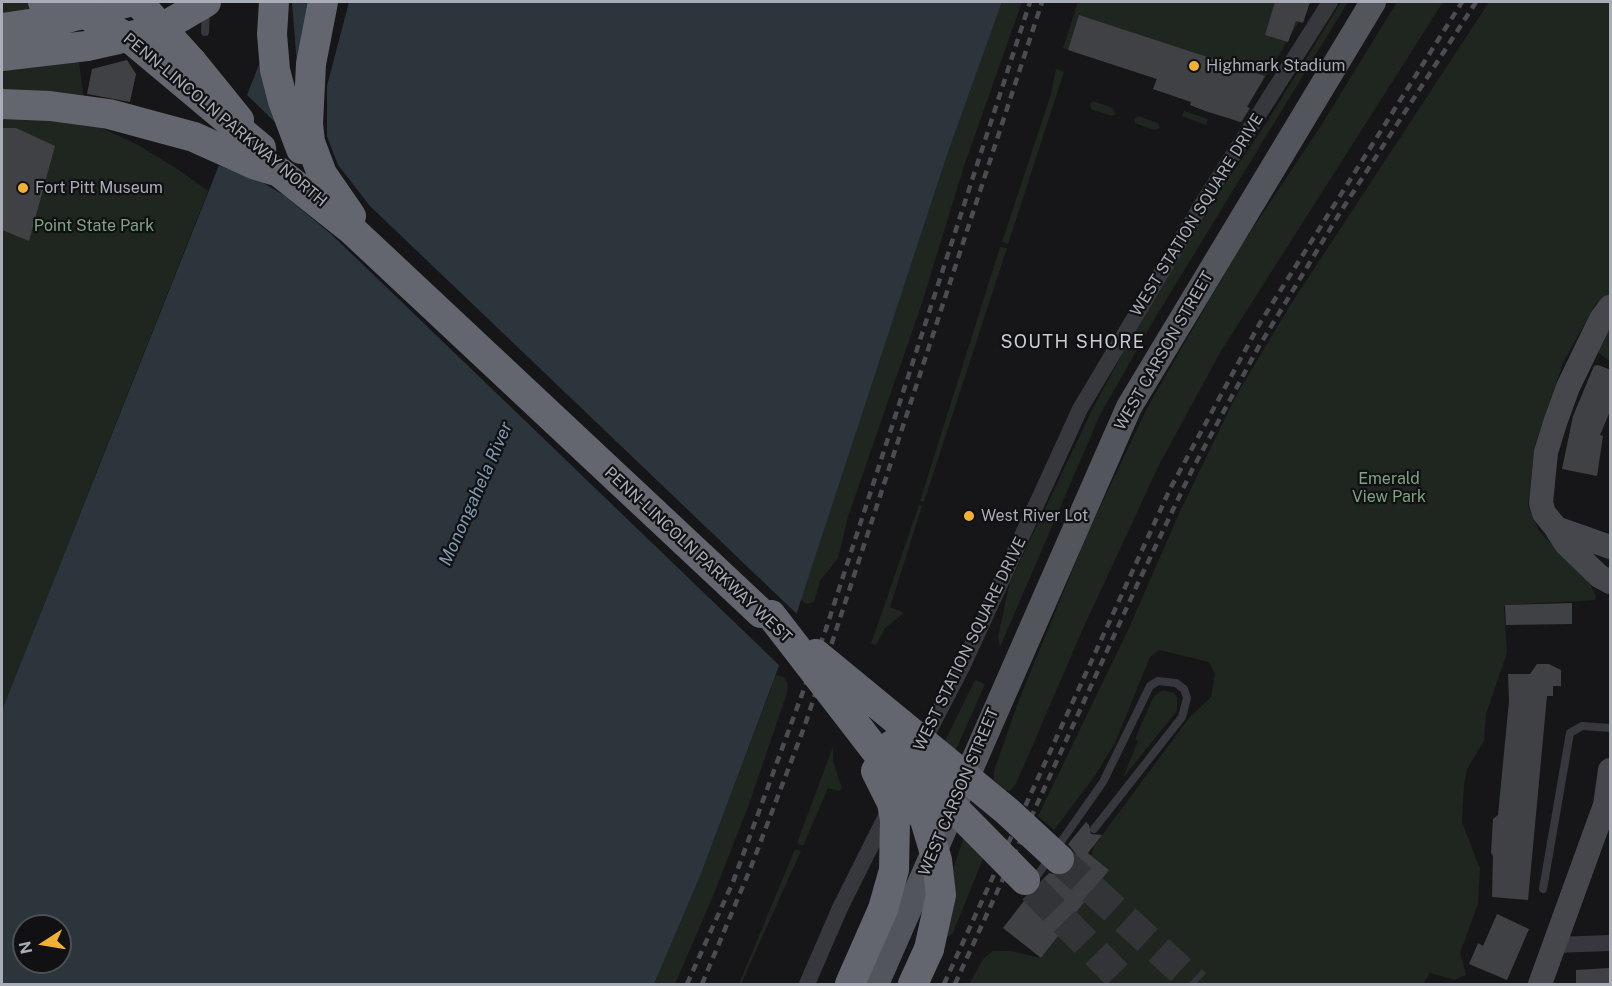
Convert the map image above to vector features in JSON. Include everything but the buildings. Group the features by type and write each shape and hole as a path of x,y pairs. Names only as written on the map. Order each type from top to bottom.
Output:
{"highway":[{"name":"PENN-LINCOLN PARKWAY NORTH","path":"43,2 87,15 132,40 360,234"},
{"path":"97,2 225,117 279,172"},
{"path":"2,28 63,19 129,2"},
{"path":"138,2 261,148"},
{"path":"2,56 87,46 136,35 172,22 206,2"},
{"path":"274,2 273,50 283,102 311,169 326,196 360,234"},
{"path":"323,2 308,85 310,142 333,193 360,234"},
{"name":"PENN-LINCOLN PARKWAY NORTH","path":"9,104 50,106 109,114 194,137 256,165 279,172 360,234"},
{"name":"PENN-LINCOLN PARKWAY WEST","path":"360,234 766,614 1029,885"},
{"path":"766,614 876,771 892,803 896,839 890,889 850,984"},
{"path":"766,614 910,795 929,830 939,869 940,904 932,940 913,984"},
{"name":"PENN-LINCOLN PARKWAY WEST","path":"766,614 1007,811 1059,859"}],"main road":[{"name":"WEST CARSON STREET","path":"876,984 1129,407 1373,2"},
{"path":"1611,307 1601,319 1568,387 1546,452 1541,503 1544,513 1566,544 1599,576 1611,582"},
{"path":"1556,528 1611,547"},
{"path":"1540,984 1605,805 1611,771"}],"street":[{"name":"WEST STATION SQUARE DRIVE","path":"807,984 840,908 963,665 1080,409 1204,201 1330,2"},
{"path":"1554,945 1611,943"}],"lane":[{"path":"205,32 206,2"},
{"path":"1029,885 1103,782 1150,686 1158,681 1176,683 1184,689 1187,698 1182,717 1094,829"},
{"path":"1543,889 1570,733 1582,726 1611,728"}],"green space":[{"name":"Point State Park","path":"2,2 76,2 72,11 87,121 138,145 208,191 2,710"},
{"path":"1002,2 1022,2 964,166 922,303 848,517 838,558 820,581 814,602 806,604 801,599 947,155"},
{"name":"Highmark Stadium","path":"1078,2 1311,2 1247,107 1250,108 1242,123 1153,89 1156,79 1063,48"},
{"path":"1341,2 1348,2 1155,318 1100,415 1000,647 998,637 1010,582 1093,408 1137,327 1218,194 1265,125"},
{"path":"1397,2 1443,2 1221,351 1159,465 1081,633 1016,784 1010,791 1004,790 994,780 994,771 1019,700 1087,535 1147,408 1239,249 1322,124"},
{"name":"Emerald View Park","path":"1489,2 1610,2 1610,308 1596,303 1563,363 1535,445 1528,505 1539,531 1590,584 1596,596 1595,600 1504,607 1507,653 1486,714 1484,741 1467,769 1464,785 1462,822 1480,869 1478,904 1460,953 1466,975 1454,980 1430,973 1423,984 969,984 984,958 993,951 1011,951 1041,958 1109,870 1091,855 1094,846 1189,718 1211,697 1215,674 1209,662 1159,650 1150,657 1115,743 1094,777 1054,830 1038,816 1129,628 1182,507 1237,394 1291,304"},
{"path":"1056,69 1064,72 1008,244 1002,242 1051,94"},
{"path":"1093,101 1113,108 1115,114 1112,116 1091,109 1090,103"},
{"path":"1184,111 1208,119 1206,125 1182,116"},
{"path":"1138,116 1158,123 1160,128 1154,130 1135,123 1134,119"},
{"path":"1000,247 1007,248 924,502 920,501"},
{"path":"1610,326 1610,360 1608,360 1598,352"},
{"path":"919,505 922,506 890,607 903,614 885,628 876,645 871,644"},
{"path":"776,675 783,677 788,683 787,693 748,807 713,896 675,984 654,984 701,874"},
{"path":"975,680 985,684 955,752 944,743"},
{"path":"1163,690 1174,693 1177,697 1177,711 1123,778 1138,741 1135,739 1151,702 1155,695"},
{"path":"833,747 833,761 842,788 839,791 828,788 803,846 797,843"},
{"path":"964,837 984,856 953,933 946,938 951,875"},
{"path":"795,849 801,851 741,984 739,984"}],"water":[{"name":"Monongahela River","path":"284,2 1002,2 947,155 782,658 701,874 654,984 2,984 2,710"}],"pier":[{"path":"280,2 292,2 297,65 313,2 349,2 327,86 327,136 338,165 370,206 799,616 782,668 331,234 285,196 260,181 215,164 244,92 279,126"}],"tunnel":[{"path":"1059,859 1196,984"},
{"path":"1033,889 1126,984"}],"railway":[{"path":"687,984 733,882 826,629 1030,2"},
{"path":"702,984 751,867 805,725 1042,2"},
{"path":"944,984 1170,489 1260,323 1462,2"},
{"path":"955,984 1192,470 1258,348 1341,211 1476,2"}],"place":[{"name":"Highmark Stadium","path":"1194,66"},
{"name":"Fort Pitt Museum","path":"23,188"},
{"name":"West River Lot","path":"969,516"}],"district":[{"name":"SOUTH SHORE","path":"1073,342"}]}
